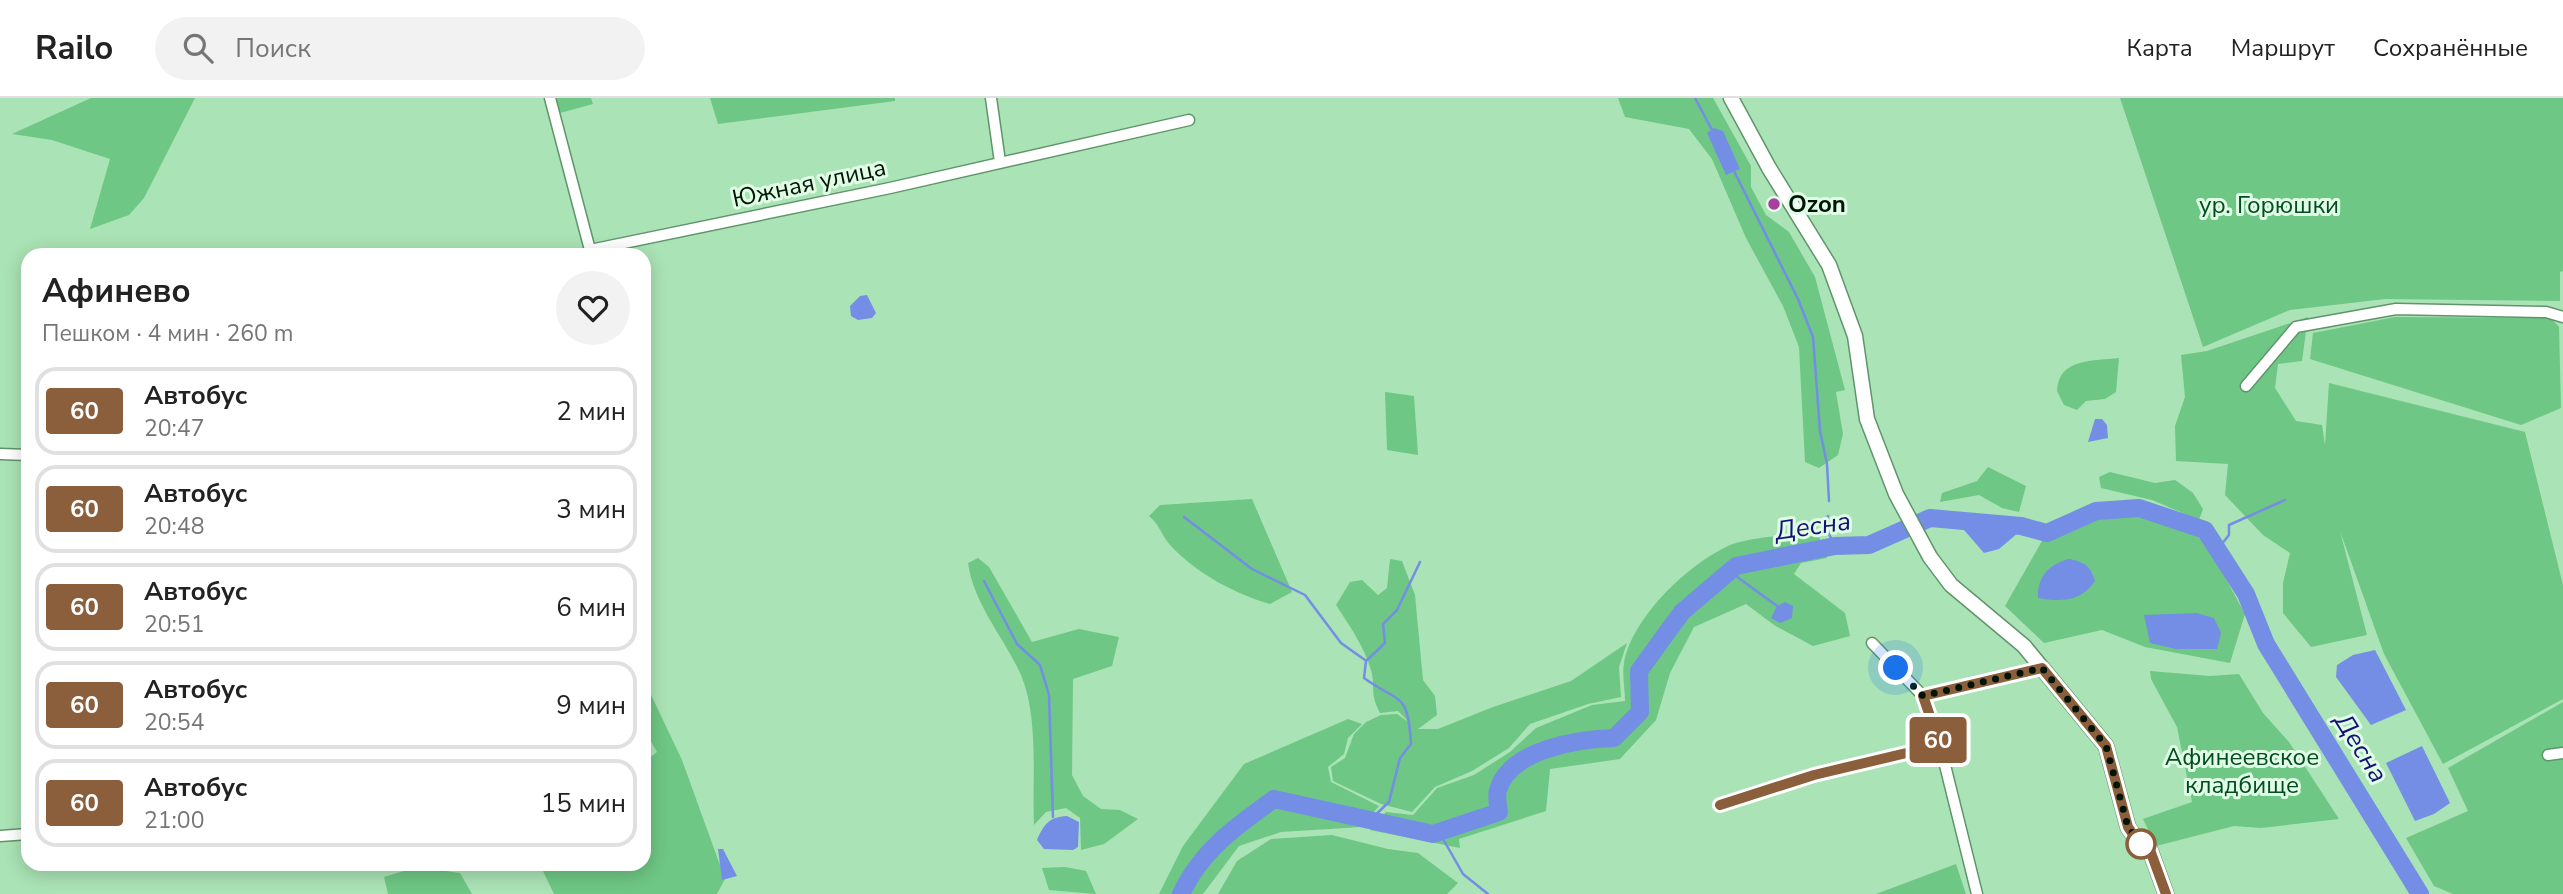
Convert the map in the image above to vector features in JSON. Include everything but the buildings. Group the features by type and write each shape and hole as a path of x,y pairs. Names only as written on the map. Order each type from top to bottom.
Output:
{"street":[{"name":"Южная улица","path":"550,98 589,248"},
{"path":"991,98 1000,162"},
{"path":"1731,98 1769,168 1829,265 1855,336 1867,419 1896,494 1930,557 1951,585 2024,646 2106,746 2128,827 2138,842 2150,850 2166,894"},
{"name":"Южная улица","path":"599,248 1189,120"},
{"path":"2246,386 2296,327 2396,309 2546,312 2563,317"},
{"path":"0,454 21,455"},
{"path":"1872,643 1923,696 1940,745 1977,894"},
{"path":"1923,696 2042,668"},
{"path":"1720,805 1814,775 1940,745"},
{"path":"2549,755 2563,753"},
{"path":"0,836 21,834"}],"green space":[{"path":"91,98 195,98 144,198 129,215 90,229 110,159 52,140 12,134"},
{"path":"556,98 591,98 593,104 560,113"},
{"path":"710,98 895,98 895,101 718,124"},
{"path":"1618,98 1713,98 1751,166 1751,187 1766,215 1789,232 1815,277 1845,390 1836,392 1843,434 1838,455 1819,468 1805,462 1799,347 1783,306 1746,238 1712,159 1689,129 1625,117"},
{"name":"ур. Горюшки","path":"2120,98 2563,98 2563,271 2560,272 2560,301 2385,299 2290,310 2203,347"},
{"path":"2308,317 2302,361 2278,364 2275,388 2296,421 2322,425 2325,445 2329,383 2525,432 2563,585 2563,699 2443,764 2384,654 2340,531 2367,635 2311,647 2283,613 2283,583 2290,553 2263,535 2225,495 2228,464 2176,461 2175,426 2185,397 2181,355 2207,351"},
{"path":"2395,317 2551,318 2559,327 2561,408 2521,425 2310,359 2313,333"},
{"path":"2119,358 2116,392 2105,399 2086,401 2077,410 2064,405 2057,391 2064,372 2079,363"},
{"path":"1385,392 1414,396 1418,455 1387,450"},
{"path":"1988,467 2026,486 2019,512 2002,508 1979,495 1940,502 1942,493 1977,481"},
{"path":"2110,472 2155,483 2175,480 2193,493 2203,509 2199,520 2152,500 2101,488 2099,477"},
{"path":"1252,499 1292,592 1270,604 1243,595 1204,574 1171,546 1149,516 1160,505"},
{"path":"2140,513 2202,535 2245,614 2230,663 2145,647 2102,630 2044,643 2005,606 2042,541 2099,515"},
{"path":"1817,531 1827,558 1801,563 1794,574 1845,613 1850,636 1813,646 1774,625 1746,604 1694,627 1670,673 1656,720 1620,759 1550,769 1546,811 1459,839 1460,848 1370,830 1386,812 1413,815 1437,788 1474,775 1510,752 1536,728 1592,705 1625,701 1624,663 1638,628 1679,580 1712,555 1747,540"},
{"path":"978,558 989,567 1032,642 1079,629 1119,637 1112,666 1073,679 1072,775 1083,796 1101,809 1120,810 1138,819 1104,844 1081,850 1080,818 1066,808 1046,812 1034,825 1034,748 1027,692 1014,661 976,593 968,563"},
{"path":"1390,559 1402,561 1415,595 1423,680 1435,696 1437,715 1418,729 1438,729 1571,681 1627,643 1619,667 1621,697 1588,704 1530,724 1509,748 1472,771 1435,787 1412,812 1381,804 1333,781 1331,767 1345,758 1354,734 1366,722 1381,715 1397,714 1410,723 1398,711 1380,713 1368,661 1336,605 1350,582 1362,580 1378,595 1387,588"},
{"name":"Афинеевское кладбище","path":"2150,671 2210,676 2239,674 2263,713 2289,742 2339,819 2261,828 2234,826 2156,846 2143,819 2192,802 2177,727 2151,679"},
{"path":"651,695 682,760 725,879 717,894 554,894 543,871 651,871 651,757 657,752 651,741"},
{"path":"2563,702 2563,894 2453,894 2434,886 2406,838 2468,811 2448,768"},
{"path":"1348,719 1362,724 1348,738 1344,754 1328,767 1331,782 1379,806 1361,827 1281,832 1239,846 1203,894 1159,894 1183,846 1244,764"},
{"path":"1332,835 1388,849 1418,853 1458,883 1447,894 1218,894 1237,861 1271,839"},
{"path":"1956,864 1966,894 1876,894"},
{"path":"1065,867 1086,871 1096,894 1049,890 1042,868"},
{"path":"404,871 460,873 472,894 388,894 384,877"}],"water":[{"path":"1714,128 1723,131 1740,169 1726,175 1707,133"},
{"path":"867,295 876,313 872,318 858,320 851,316 850,306 860,296"},
{"path":"2095,419 2102,419 2107,425 2108,438 2088,442"},
{"path":"1939,519 2025,527 1999,549 1984,553 1964,530"},
{"path":"2069,559 2086,566 2095,581 2077,597 2054,600 2038,598 2042,578 2050,568"},
{"path":"1785,602 1793,606 1792,618 1780,623 1771,618 1777,606"},
{"path":"2197,613 2214,618 2221,633 2217,649 2176,649 2150,643 2144,615"},
{"path":"2375,650 2406,710 2371,725 2336,677 2337,665 2353,655"},
{"path":"2422,746 2450,803 2434,814 2415,821 2386,763"},
{"path":"1067,816 1079,822 1078,847 1073,850 1044,849 1037,840 1045,826 1051,820"},
{"path":"718,849 723,849 737,876 722,880"}],"waterway":[{"path":"1695,98 1713,132"},
{"path":"1733,169 1798,299 1813,337 1820,431 1827,464 1829,501"},
{"path":"2217,550 2229,535 2229,525 2285,500"},
{"name":"Десна","path":"1181,894 1209,852 1274,799 1433,834 1499,812 1498,790 1505,776 1516,765 1547,749 1565,744 1614,738 1640,712 1639,671 1682,612 1736,566 1835,546 1869,545 1930,518 2021,526 2047,533 2096,511 2139,508 2205,530 2246,594 2266,644 2420,894"},
{"path":"1828,516 1826,528 1835,546"},
{"path":"1184,517 1252,569 1305,595 1341,643 1365,660"},
{"path":"1370,820 1389,802 1400,758 1411,744 1410,727 1404,707 1394,696 1364,678 1366,661 1385,643 1383,624 1397,610 1420,562"},
{"path":"1729,571 1777,606"},
{"path":"984,581 1017,644 1040,665 1049,695 1053,817"},
{"path":"1438,830 1463,874 1488,894"}],"bus line":[{"name":"60","path":"1720,805 1814,775 1940,745 1923,696 2042,668 2106,746 2128,827 2138,842 2150,850 2166,894"}],"place":[{"name":"Ozon","path":"1774,204"}],"route":[{"path":"1896,668 1923,696 2042,668 2106,746 2128,827 2141,844"}]}
